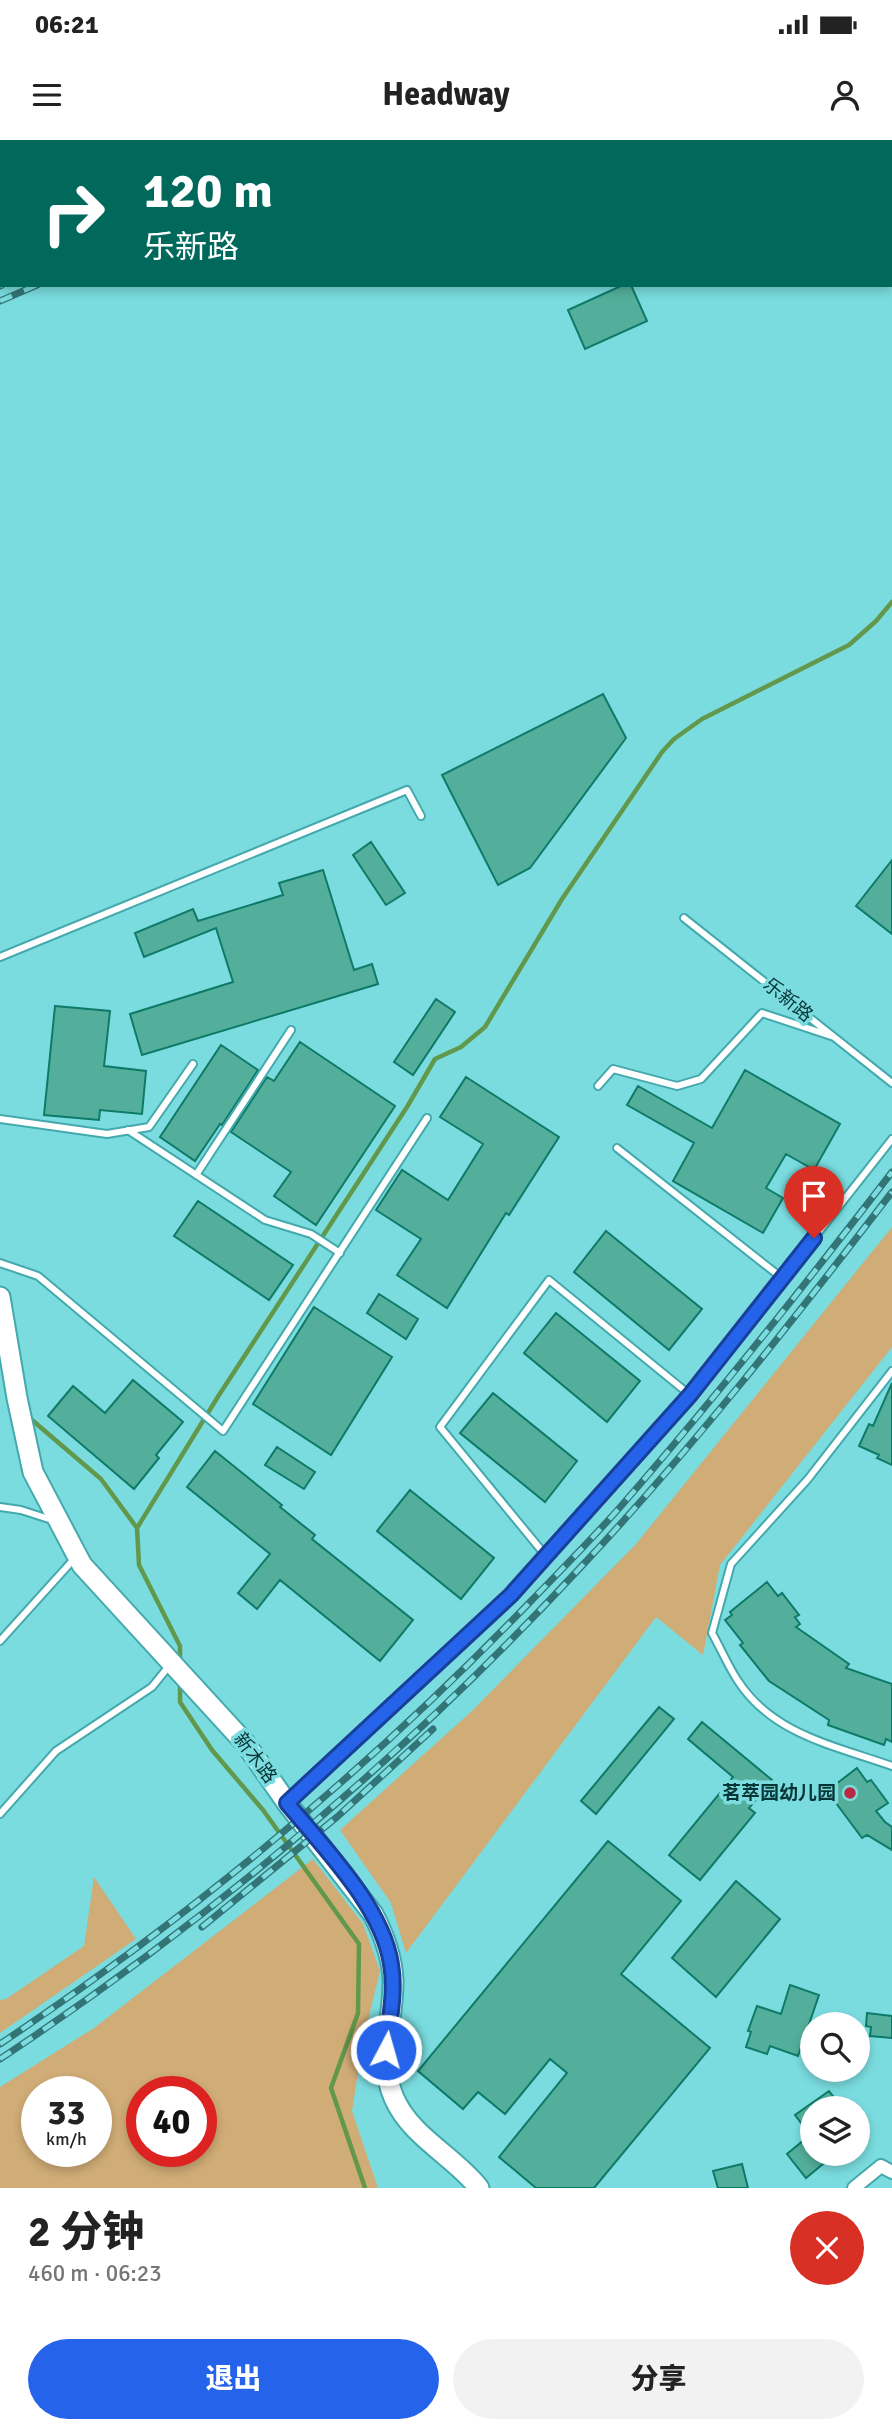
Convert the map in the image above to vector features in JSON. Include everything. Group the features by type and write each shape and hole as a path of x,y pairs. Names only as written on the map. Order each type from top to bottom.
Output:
{"street":[{"path":"0,1297 33,1472 82,1565 173,1662"},
{"name":"新木路","path":"173,1662 245,1743 287,1803 363,1898 382,1930 393,1982 386,2062 394,2099 410,2123 479,2188"},
{"path":"854,2188 881,2166 892,2172"}],"lane":[{"path":"0,957 407,790 421,816"},
{"name":"乐新路","path":"684,918 892,1083"},
{"path":"598,1086 613,1069 677,1086 701,1079 762,1013 834,1037"},
{"path":"196,1175 291,1030"},
{"path":"0,1119 107,1134 149,1127 193,1064"},
{"path":"0,1263 38,1276 223,1432 427,1118"},
{"path":"128,1130 265,1220 311,1234 340,1252"},
{"path":"287,1803 511,1595 690,1395 892,1139"},
{"path":"617,1148 782,1278"},
{"path":"546,1556 440,1427 549,1280 690,1395"},
{"path":"892,1371 808,1479 731,1564 712,1633 738,1681 755,1702 775,1720 804,1736 892,1766"},
{"path":"0,1507 21,1510 60,1523"},
{"path":"0,1641 78,1555"},
{"path":"0,1814 56,1751 152,1687 173,1662"}],"shaded area":[{"path":"892,1227 892,1347 720,1565 703,1655 656,1617 406,1953 391,1903 340,1830 473,1710 636,1544"},
{"path":"313,1859 363,1924 380,1971 363,2041 352,2111 378,2188 0,2188 0,2087 94,2028"},
{"path":"94,1877 136,1939 0,2033 0,2000 6,1999 84,1946"}],"building":[{"path":"619,287 632,287 647,321 585,349 568,310"},
{"path":"603,694 626,738 530,868 498,885 442,775"},
{"path":"371,842 405,893 386,905 353,855"},
{"path":"892,860 892,934 856,906"},
{"path":"323,870 354,970 372,964 378,984 142,1055 130,1014 233,982 216,928 144,957 135,933 193,909 198,921 283,895 279,883"},
{"path":"436,999 455,1012 413,1075 394,1062"},
{"path":"55,1006 110,1011 104,1066 146,1071 142,1114 100,1110 99,1120 44,1115"},
{"path":"300,1042 395,1106 316,1225 274,1196 291,1172 231,1132 267,1077 274,1081"},
{"path":"221,1045 258,1070 195,1161 160,1137"},
{"path":"745,1070 840,1124 814,1170 786,1154 766,1188 783,1198 763,1233 673,1181 694,1143 627,1105 638,1086 712,1128"},
{"path":"466,1077 559,1137 509,1215 506,1213 447,1308 397,1275 421,1239 376,1210 402,1170 448,1200 483,1144 440,1117"},
{"path":"198,1201 293,1265 269,1300 174,1236"},
{"path":"606,1231 702,1309 669,1350 574,1272"},
{"path":"379,1294 418,1319 406,1339 367,1313"},
{"path":"314,1307 392,1357 331,1455 253,1404"},
{"path":"556,1313 640,1381 607,1422 524,1353"},
{"path":"133,1380 183,1422 156,1455 159,1458 134,1489 48,1416 73,1386 105,1413"},
{"path":"892,1383 892,1465 877,1458 879,1455 859,1446 869,1424 873,1426"},
{"path":"493,1393 577,1461 545,1502 460,1433"},
{"path":"277,1447 315,1472 304,1489 265,1465"},
{"path":"215,1451 282,1505 280,1507 315,1535 312,1539 413,1620 380,1661 280,1580 257,1609 238,1593 270,1554 187,1487"},
{"path":"410,1490 494,1558 461,1599 377,1531"},
{"path":"767,1582 778,1596 782,1593 799,1615 795,1617 800,1624 796,1627 849,1664 846,1668 892,1684 892,1742 886,1739 884,1745 828,1725 829,1720 769,1681 740,1645 743,1643 725,1620 732,1615 730,1612"},
{"path":"659,1707 674,1719 596,1814 581,1801"},
{"path":"702,1722 772,1780 749,1808 755,1813 700,1880 669,1855 733,1777 688,1739"},
{"path":"857,1768 867,1782 871,1780 888,1803 876,1811 892,1827 892,1850 867,1835 862,1838 827,1791"},
{"path":"608,1841 681,1901 621,1974 710,2048 594,2188 536,2188 499,2157 567,2073 550,2059 505,2114 478,2092 463,2109 418,2071"},
{"path":"736,1881 780,1919 716,1997 672,1958"},
{"path":"790,1985 819,1995 813,2012 800,2012 798,2056 770,2046 767,2054 746,2047 751,2032 748,2031 757,2006 781,2014"},
{"path":"870,2013 892,2016 892,2038 870,2036"},
{"path":"800,2143 800,2166 820,2166 806,2178 787,2154"},
{"path":"742,2164 748,2188 718,2188 713,2171"}],"waterway":[{"path":"180,1661 180,1646 139,1565 137,1528 219,1395 407,1107 435,1059 461,1047 485,1027 562,899 662,752 674,739 702,719 849,645 876,621 892,602"},
{"path":"32,1420 101,1479 137,1528"},
{"path":"180,1681 180,1702 212,1750 263,1810 359,1944 358,2013 331,2088 365,2188"}],"railway":[{"path":"0,301 32,287"},
{"path":"0,2044 141,1944 278,1837 408,1722 470,1662 622,1505 760,1340 892,1172"},
{"path":"0,2059 78,2006 230,1892 376,1769 446,1704 621,1524 779,1337 892,1192"},
{"path":"202,1927 337,1817 433,1729"}],"place":[{"name":"茗萃园幼儿园","path":"850,1793"}],"route":[{"path":"386,2050 393,1982 388,1947 382,1930 363,1898 287,1803 511,1595 690,1395 814,1238"}]}
